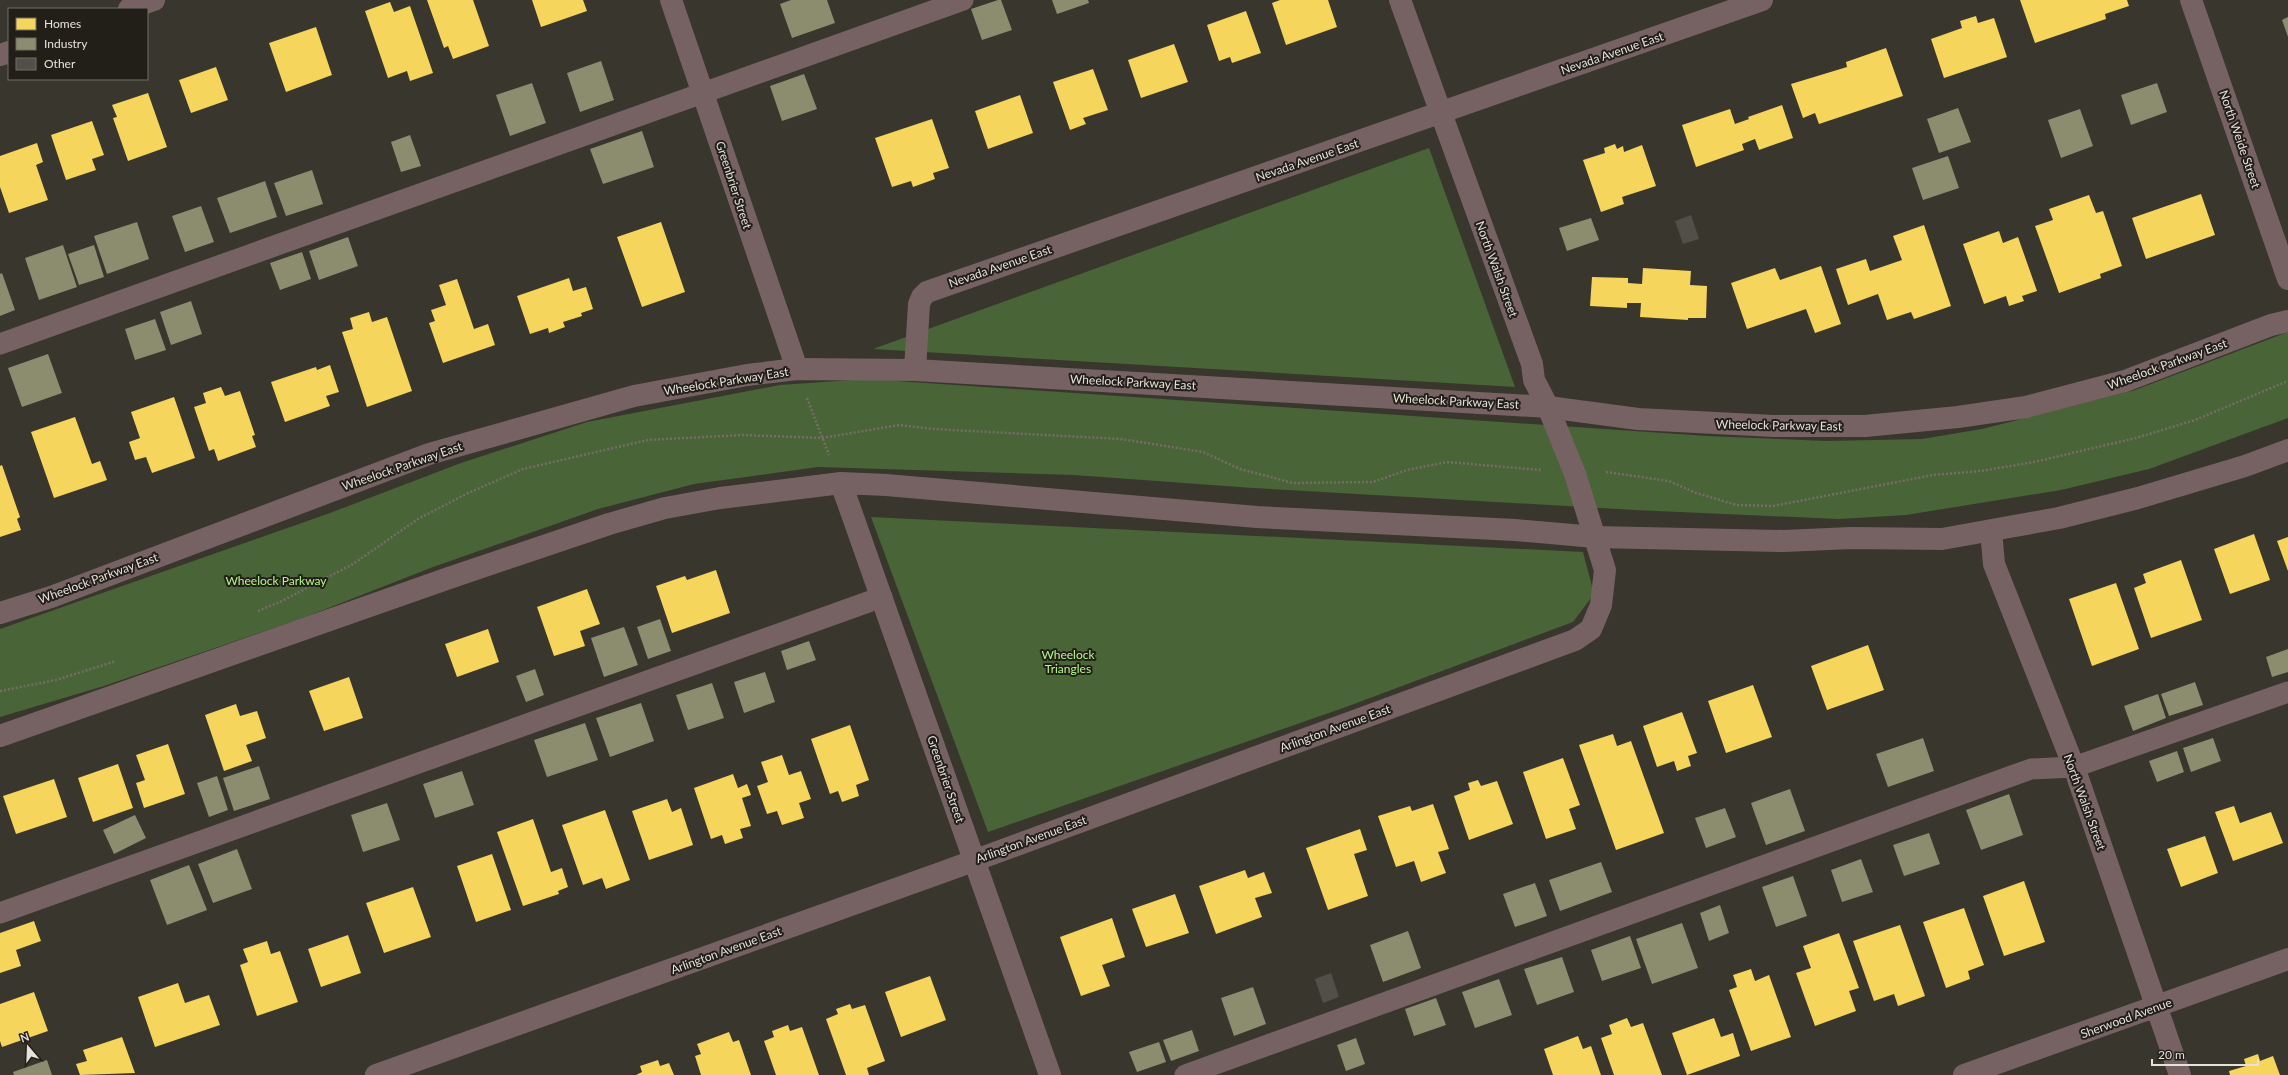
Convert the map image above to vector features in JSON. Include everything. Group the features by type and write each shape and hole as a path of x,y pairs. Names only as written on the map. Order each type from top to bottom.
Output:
{"street":[{"path":"132,8 154,0"},
{"name":"Greenbrier Street","path":"671,0 797,369"},
{"name":"North Walsh Street","path":"1400,0 1440,114 1532,364 1534,380 1548,407 1575,474 1595,537"},
{"name":"Nevada Avenue East","path":"915,370 919,304 922,297 927,292 1440,114 1762,0"},
{"name":"North Weide Street","path":"2191,0 2288,278"},
{"name":"Wheelock Parkway East","path":"0,613 51,597 429,454 634,396 747,375 797,369 915,370 1548,407 1638,420 1774,426 1865,426 1958,417 2026,407 2125,381 2271,325 2288,321"},
{"path":"0,736 449,578 609,524 664,508 692,503 841,483 912,486 1257,517 1515,530 1595,537 1784,540 1851,538 1942,539 2059,518 2138,498 2245,466 2288,450"},
{"name":"Greenbrier Street","path":"841,483 1050,1075"},
{"name":"North Walsh Street","path":"1992,531 1994,564 2074,767 2180,1075"},
{"name":"Arlington Avenue East","path":"376,1075 974,860 1575,640 1591,629 1601,606 1605,570 1595,537"},
{"name":"Sherwood Avenue","path":"1964,1075 2288,959"}],"lane":[{"path":"0,344 704,94 963,0"},
{"path":"0,913 882,597"},
{"path":"1185,1075 2031,769 2074,767 2288,692"}],"path":[{"path":"797,369 822,438 841,483"},
{"path":"1602,472 1669,481 1696,493 1738,505 1773,506 1933,475 1981,471 2034,462 2129,440 2195,420 2288,381"},
{"path":"255,612 282,601 353,564 424,516 468,493 523,469 648,440 742,435 822,438 899,425 933,429 1121,439 1203,452 1240,469 1293,483 1373,482 1407,470 1447,462 1545,471"},
{"path":"0,691 56,680 118,660"}],"green space":[{"path":"1429,148 1515,387 873,349"},
{"name":"Wheelock Parkway","path":"2288,332 2288,418 2149,469 2061,490 1906,515 1839,519 1635,510 1253,488 1074,475 818,467 694,484 598,509 433,567 303,618 104,686 0,717 0,629 330,513 461,463 587,422 780,385 867,379 1707,436 1827,441 1922,439 1982,429 2135,390"},
{"name":"Wheelock Triangles","path":"871,517 1583,552 1594,594 1573,622 1346,707 988,832"}],"building: Homes":[{"path":"427,0 473,0 489,46 453,59 448,46 444,48"},
{"path":"532,0 583,0 587,11 541,27"},
{"path":"1280,0 1328,0 1337,27 1286,45 1272,3"},
{"path":"2020,0 2127,0 2129,6 2105,14 2106,19 2035,43"},
{"path":"390,2 394,12 410,6 433,73 410,81 407,71 388,78 365,11"},
{"path":"1246,11 1261,53 1232,63 1230,57 1219,61 1207,25"},
{"path":"1976,16 1978,23 1994,18 2007,57 1944,78 1931,39 1962,28 1960,21"},
{"path":"316,27 332,75 286,92 269,43"},
{"path":"1174,44 1188,82 1141,98 1128,60"},
{"path":"1886,48 1903,96 1819,124 1815,113 1803,118 1791,84 1847,67 1846,62"},
{"path":"216,67 228,100 191,113 179,80"},
{"path":"1093,69 1108,110 1083,118 1086,124 1070,130 1053,82"},
{"path":"148,93 167,147 128,161 113,118 117,117 112,105"},
{"path":"1020,95 1033,133 988,149 975,111"},
{"path":"1782,105 1793,138 1759,150 1755,139 1742,144 1744,150 1696,167 1682,125 1730,109 1735,124 1749,119 1748,117"},
{"path":"932,119 949,168 933,173 935,179 913,187 911,181 892,187 875,138"},
{"path":"92,121 104,155 92,159 96,170 66,180 51,135"},
{"path":"37,143 43,162 36,165 48,200 9,213 0,187 0,156"},
{"path":"1615,144 1617,149 1623,146 1624,152 1642,145 1656,186 1622,197 1624,204 1601,212 1583,160 1605,153 1604,148"},
{"path":"2201,194 2215,235 2146,259 2132,218"},
{"path":"2089,195 2096,213 2103,211 2122,266 2100,274 2101,278 2059,293 2035,226 2053,220 2049,209"},
{"path":"661,222 685,292 642,307 617,237"},
{"path":"1924,225 1951,306 1914,319 1911,312 1887,320 1878,294 1848,305 1836,269 1866,259 1870,271 1902,260 1893,236"},
{"path":"1999,231 2003,243 2018,237 2037,291 2022,296 2024,301 2009,306 2006,296 1984,304 1963,244"},
{"path":"1821,266 1841,324 1815,333 1806,309 1747,329 1731,283 1775,268 1780,280"},
{"path":"1643,268 1691,271 1690,285 1707,286 1706,318 1688,318 1688,320 1640,317 1641,303 1627,303 1627,308 1590,306 1592,277 1628,278 1628,283 1642,284"},
{"path":"569,278 573,291 586,287 593,309 581,313 582,316 563,322 565,327 549,333 548,328 530,334 517,296"},
{"path":"457,279 474,329 488,324 495,345 443,363 429,323 435,321 431,310 446,305 439,285"},
{"path":"369,312 372,322 387,317 412,391 367,407 342,332 353,329 350,318"},
{"path":"330,365 339,392 326,396 330,406 285,422 271,382 316,367 317,370"},
{"path":"221,387 225,396 240,391 255,435 252,436 256,447 218,461 214,449 209,451 194,407 206,403 203,393"},
{"path":"174,397 195,458 152,473 146,457 135,460 129,442 140,438 131,412"},
{"path":"75,417 92,464 100,461 107,480 54,498 31,432"},
{"path":"2,465 20,517 17,519 21,530 0,537 0,466"},
{"path":"2254,534 2270,580 2230,594 2214,549"},
{"path":"2288,537 2288,571 2277,541"},
{"path":"2181,560 2202,620 2151,638 2134,588 2146,583 2143,574"},
{"path":"716,570 730,613 672,633 656,586 685,576 687,580"},
{"path":"2116,583 2139,649 2092,666 2069,599"},
{"path":"587,589 600,624 580,631 585,646 554,656 537,607"},
{"path":"488,629 499,662 457,677 445,644"},
{"path":"1868,645 1884,690 1827,710 1811,666"},
{"path":"349,677 363,718 324,731 309,691"},
{"path":"1753,685 1772,737 1726,753 1708,701"},
{"path":"236,704 240,716 257,711 266,738 246,745 252,761 224,771 205,715"},
{"path":"1682,712 1697,753 1688,756 1691,766 1677,771 1674,761 1657,767 1643,726"},
{"path":"850,725 869,780 856,785 859,796 842,802 838,791 830,794 811,739"},
{"path":"1613,734 1617,746 1631,741 1664,833 1616,850 1579,745"},
{"path":"168,744 185,794 144,808 136,783 145,780 136,755"},
{"path":"782,755 789,775 801,771 811,799 799,803 804,818 782,825 777,811 767,814 757,786 768,782 761,762"},
{"path":"1563,758 1580,805 1569,809 1576,829 1546,839 1523,772"},
{"path":"118,764 133,808 93,822 78,778"},
{"path":"733,774 738,788 747,784 751,795 742,798 751,826 740,829 743,838 725,844 722,835 711,839 694,788"},
{"path":"54,779 67,817 16,834 3,796"},
{"path":"1478,780 1481,786 1497,781 1513,824 1469,840 1454,796 1470,790 1468,783"},
{"path":"667,799 672,812 681,808 693,845 649,860 632,811"},
{"path":"1433,804 1449,849 1438,852 1446,873 1421,882 1414,861 1396,867 1378,816 1410,806 1412,811"},
{"path":"2234,806 2240,823 2271,812 2283,843 2233,861 2215,812"},
{"path":"605,810 630,880 606,889 602,878 583,885 562,825"},
{"path":"533,819 551,872 562,868 568,887 558,891 559,894 523,906 497,832"},
{"path":"1360,829 1367,850 1354,854 1368,896 1328,910 1306,848"},
{"path":"2205,836 2218,873 2181,887 2167,849"},
{"path":"492,854 511,910 476,922 457,866"},
{"path":"1245,870 1248,878 1264,872 1272,893 1255,898 1262,917 1216,934 1199,886"},
{"path":"2024,881 2045,942 2004,956 1983,896"},
{"path":"413,887 431,937 384,953 366,903"},
{"path":"1175,894 1189,933 1146,947 1132,909"},
{"path":"1964,908 1984,965 1968,971 1970,979 1946,988 1923,922"},
{"path":"1112,918 1125,957 1102,965 1110,986 1081,996 1060,937"},
{"path":"34,921 41,941 16,950 21,966 0,973 0,933"},
{"path":"1900,925 1925,996 1898,1006 1894,994 1874,1001 1853,941"},
{"path":"1839,933 1859,988 1849,991 1856,1011 1815,1026 1796,973 1811,968 1803,946"},
{"path":"348,935 361,973 321,987 308,949"},
{"path":"267,941 271,954 280,951 298,1002 257,1016 240,965 248,962 243,949"},
{"path":"1751,969 1755,981 1769,975 1791,1037 1751,1051 1729,990 1737,987 1733,975"},
{"path":"930,976 946,1020 901,1037 885,992"},
{"path":"178,983 185,1003 209,995 220,1025 155,1047 138,997"},
{"path":"34,992 48,1031 2,1047 0,1041 0,1004"},
{"path":"850,1004 852,1009 865,1005 885,1061 867,1068 869,1075 846,1075 826,1019 838,1014 836,1009"},
{"path":"1627,1018 1631,1027 1643,1023 1662,1075 1614,1075 1601,1038 1612,1034 1609,1025"},
{"path":"1714,1018 1721,1037 1733,1033 1740,1056 1687,1075 1672,1033"},
{"path":"788,1025 790,1031 802,1027 819,1075 776,1075 764,1041 774,1037 772,1031"},
{"path":"729,1032 733,1042 739,1040 751,1075 701,1075 695,1056 701,1054 697,1044"},
{"path":"1578,1036 1583,1049 1591,1046 1601,1075 1553,1075 1544,1049"},
{"path":"122,1037 135,1073 80,1075 76,1064 87,1061 83,1050"},
{"path":"2258,1054 2260,1061 2273,1056 2280,1075 2230,1075 2229,1071 2246,1066 2244,1059"},
{"path":"658,1060 660,1066 669,1063 674,1075 636,1075 642,1072 640,1066"}],"building: Industry":[{"path":"791,0 827,0 835,23 792,38 780,4"},
{"path":"1001,0 1012,30 982,40 971,9"},
{"path":"1052,0 1088,0 1089,3 1057,14"},
{"path":"2288,17 2288,37 2282,20"},
{"path":"601,61 614,100 580,112 567,73"},
{"path":"804,74 817,109 782,121 770,86"},
{"path":"532,83 546,123 510,136 496,95"},
{"path":"2157,83 2167,112 2131,125 2121,95"},
{"path":"1958,108 1971,142 1939,153 1927,119"},
{"path":"2080,109 2093,146 2061,158 2048,120"},
{"path":"642,131 654,167 603,184 590,149"},
{"path":"410,135 421,166 401,172 391,142"},
{"path":"1948,156 1959,188 1923,200 1912,168"},
{"path":"312,170 323,204 286,216 274,183"},
{"path":"265,181 277,217 230,233 217,198"},
{"path":"201,206 214,242 185,252 172,216"},
{"path":"1591,218 1599,240 1567,251 1559,228"},
{"path":"137,222 149,259 107,274 94,236"},
{"path":"348,237 358,266 319,280 309,251"},
{"path":"63,245 77,287 39,300 25,258"},
{"path":"94,245 104,277 79,285 68,254"},
{"path":"302,252 311,279 280,290 270,263"},
{"path":"2,273 15,310 0,316 0,274"},
{"path":"191,301 202,334 171,345 160,312"},
{"path":"155,319 166,350 135,360 125,329"},
{"path":"48,354 62,393 22,407 8,368"},
{"path":"660,619 671,651 648,659 637,627"},
{"path":"624,627 638,665 604,677 591,638"},
{"path":"809,641 816,660 787,670 781,651"},
{"path":"2288,649 2288,672 2272,677 2266,657"},
{"path":"535,669 544,695 526,702 516,676"},
{"path":"765,672 775,702 744,713 734,682"},
{"path":"2195,682 2203,705 2169,716 2161,694"},
{"path":"712,683 724,718 688,730 676,695"},
{"path":"2158,694 2166,718 2133,731 2124,706"},
{"path":"641,703 654,741 610,757 596,718"},
{"path":"585,723 598,760 547,777 534,740"},
{"path":"1923,738 1934,771 1888,787 1876,754"},
{"path":"2213,738 2221,761 2191,772 2183,748"},
{"path":"2177,751 2184,772 2157,782 2149,761"},
{"path":"259,766 270,799 234,811 223,778"},
{"path":"462,771 474,805 435,818 423,784"},
{"path":"217,776 228,810 209,817 197,783"},
{"path":"1790,789 1805,831 1766,845 1751,803"},
{"path":"2009,794 2023,835 1981,850 1966,810"},
{"path":"387,803 400,840 363,852 351,815"},
{"path":"1725,808 1736,837 1706,848 1695,818"},
{"path":"135,815 146,838 114,854 103,830"},
{"path":"1929,833 1940,864 1904,876 1893,845"},
{"path":"237,849 252,889 213,903 198,864"},
{"path":"1861,859 1873,892 1842,902 1831,870"},
{"path":"1601,862 1612,892 1560,911 1549,880"},
{"path":"189,865 207,910 167,925 150,880"},
{"path":"1793,876 1807,916 1776,927 1762,887"},
{"path":"1535,883 1547,916 1515,927 1503,894"},
{"path":"1720,905 1729,933 1709,941 1700,913"},
{"path":"1682,923 1698,968 1652,984 1636,939"},
{"path":"1408,931 1421,968 1383,982 1370,945"},
{"path":"1630,936 1641,968 1602,981 1591,950"},
{"path":"1562,957 1574,992 1537,1005 1524,969"},
{"path":"1499,979 1512,1015 1475,1028 1462,992"},
{"path":"1253,987 1266,1024 1234,1036 1221,998"},
{"path":"1436,998 1446,1025 1414,1036 1405,1009"},
{"path":"1192,1030 1199,1051 1171,1061 1163,1040"},
{"path":"1356,1038 1365,1064 1346,1071 1337,1045"},
{"path":"1159,1042 1166,1062 1137,1072 1129,1052"},
{"path":"47,1060 52,1075 14,1075 13,1072"}],"building: Other":[{"path":"1691,215 1699,239 1683,244 1675,221"},
{"path":"1331,973 1339,997 1323,1003 1315,979"}]}
